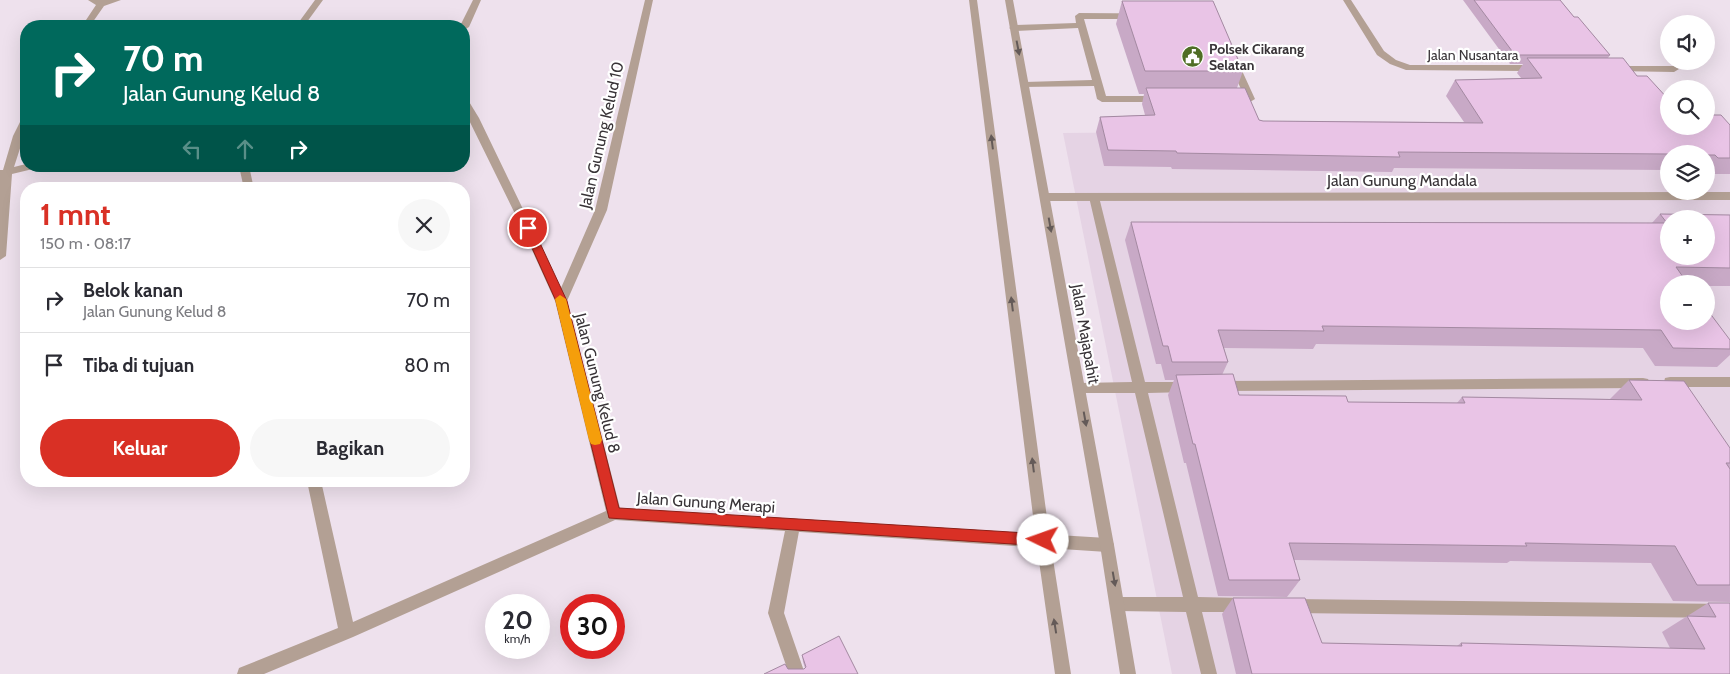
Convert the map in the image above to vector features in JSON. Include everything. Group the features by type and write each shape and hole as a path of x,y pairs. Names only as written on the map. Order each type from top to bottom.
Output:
{"street":[{"path":"89,20 97,2 116,0"},
{"path":"304,20 318,0"},
{"path":"467,20 477,0"},
{"name":"Jalan Gunung Kelud 10","path":"561,301 601,210 649,0"},
{"path":"973,0 1062,674"},
{"name":"Jalan Majapahit","path":"1009,0 1108,545 1128,674"},
{"name":"Jalan Nusantara","path":"1347,0 1380,53 1393,62 1409,68 1547,68"},
{"path":"1079,16 1213,16 1250,99 1102,99 1082,25 1079,16"},
{"path":"1014,28 1082,25"},
{"path":"1606,68 1660,69"},
{"path":"1025,84 1098,83"},
{"name":"Jalan Gunung Kelud 8","path":"470,112 528,228 561,301 614,514"},
{"path":"0,256 3,173 20,134"},
{"path":"3,173 20,169"},
{"name":"Jalan Gunung Mandala","path":"1045,197 1730,196"},
{"path":"1094,197 1209,674"},
{"path":"1080,388 1730,382"},
{"path":"315,487 347,632"},
{"name":"Jalan Gunung Merapi","path":"246,674 347,632 614,514 1108,545"},
{"path":"792,526 776,613 797,674"},
{"path":"1118,604 1262,606"},
{"path":"1282,606 1730,611"}],"shaded area":[{"path":"1715,127 1730,127 1730,674 1172,674 1063,133 1660,128 1660,135 1715,135"}],"building":[{"path":"1474,0 1560,0 1574,17 1578,17 1610,55 1515,55"},
{"path":"1122,1 1213,1 1243,71 1145,71"},
{"path":"1527,58 1623,58 1637,76 1647,76 1660,90 1660,135 1715,135 1715,115 1721,115 1730,125 1730,158 1718,158 1715,155 1715,145 1660,145 1660,154 1398,152 1400,157 1108,150 1100,117 1155,115 1146,88 1245,88 1259,120 1263,121 1483,123 1455,80 1542,78"},
{"path":"1715,215 1730,215 1730,268 1676,267 1682,275 1660,275 1660,330 1322,326 1324,331 1218,330 1228,362 1172,362 1168,346 1163,346 1131,222 1660,223 1660,265 1715,265"},
{"path":"1715,320 1730,340 1730,349 1673,348 1661,330 1715,330"},
{"path":"1233,374 1239,395 1346,396 1348,402 1465,403 1462,397 1642,400 1629,380 1684,381 1730,448 1730,463 1726,463 1730,469 1730,585 1697,585 1675,546 1525,543 1527,546 1289,543 1300,580 1229,580 1176,375"},
{"path":"1233,598 1305,598 1322,643 1462,646 1461,643 1705,649 1687,616 1716,617 1708,603 1730,603 1730,674 1252,674"},
{"path":"839,636 858,674 764,674 785,664 788,669 804,669 806,667 802,655"}],"slow traffic":[{"path":"560,299 595,440"}],"place":[{"name":"Polsek Cikarang Selatan","path":"1193,57"}],"route":[{"path":"528,228 561,301 614,514 1043,540"}]}
